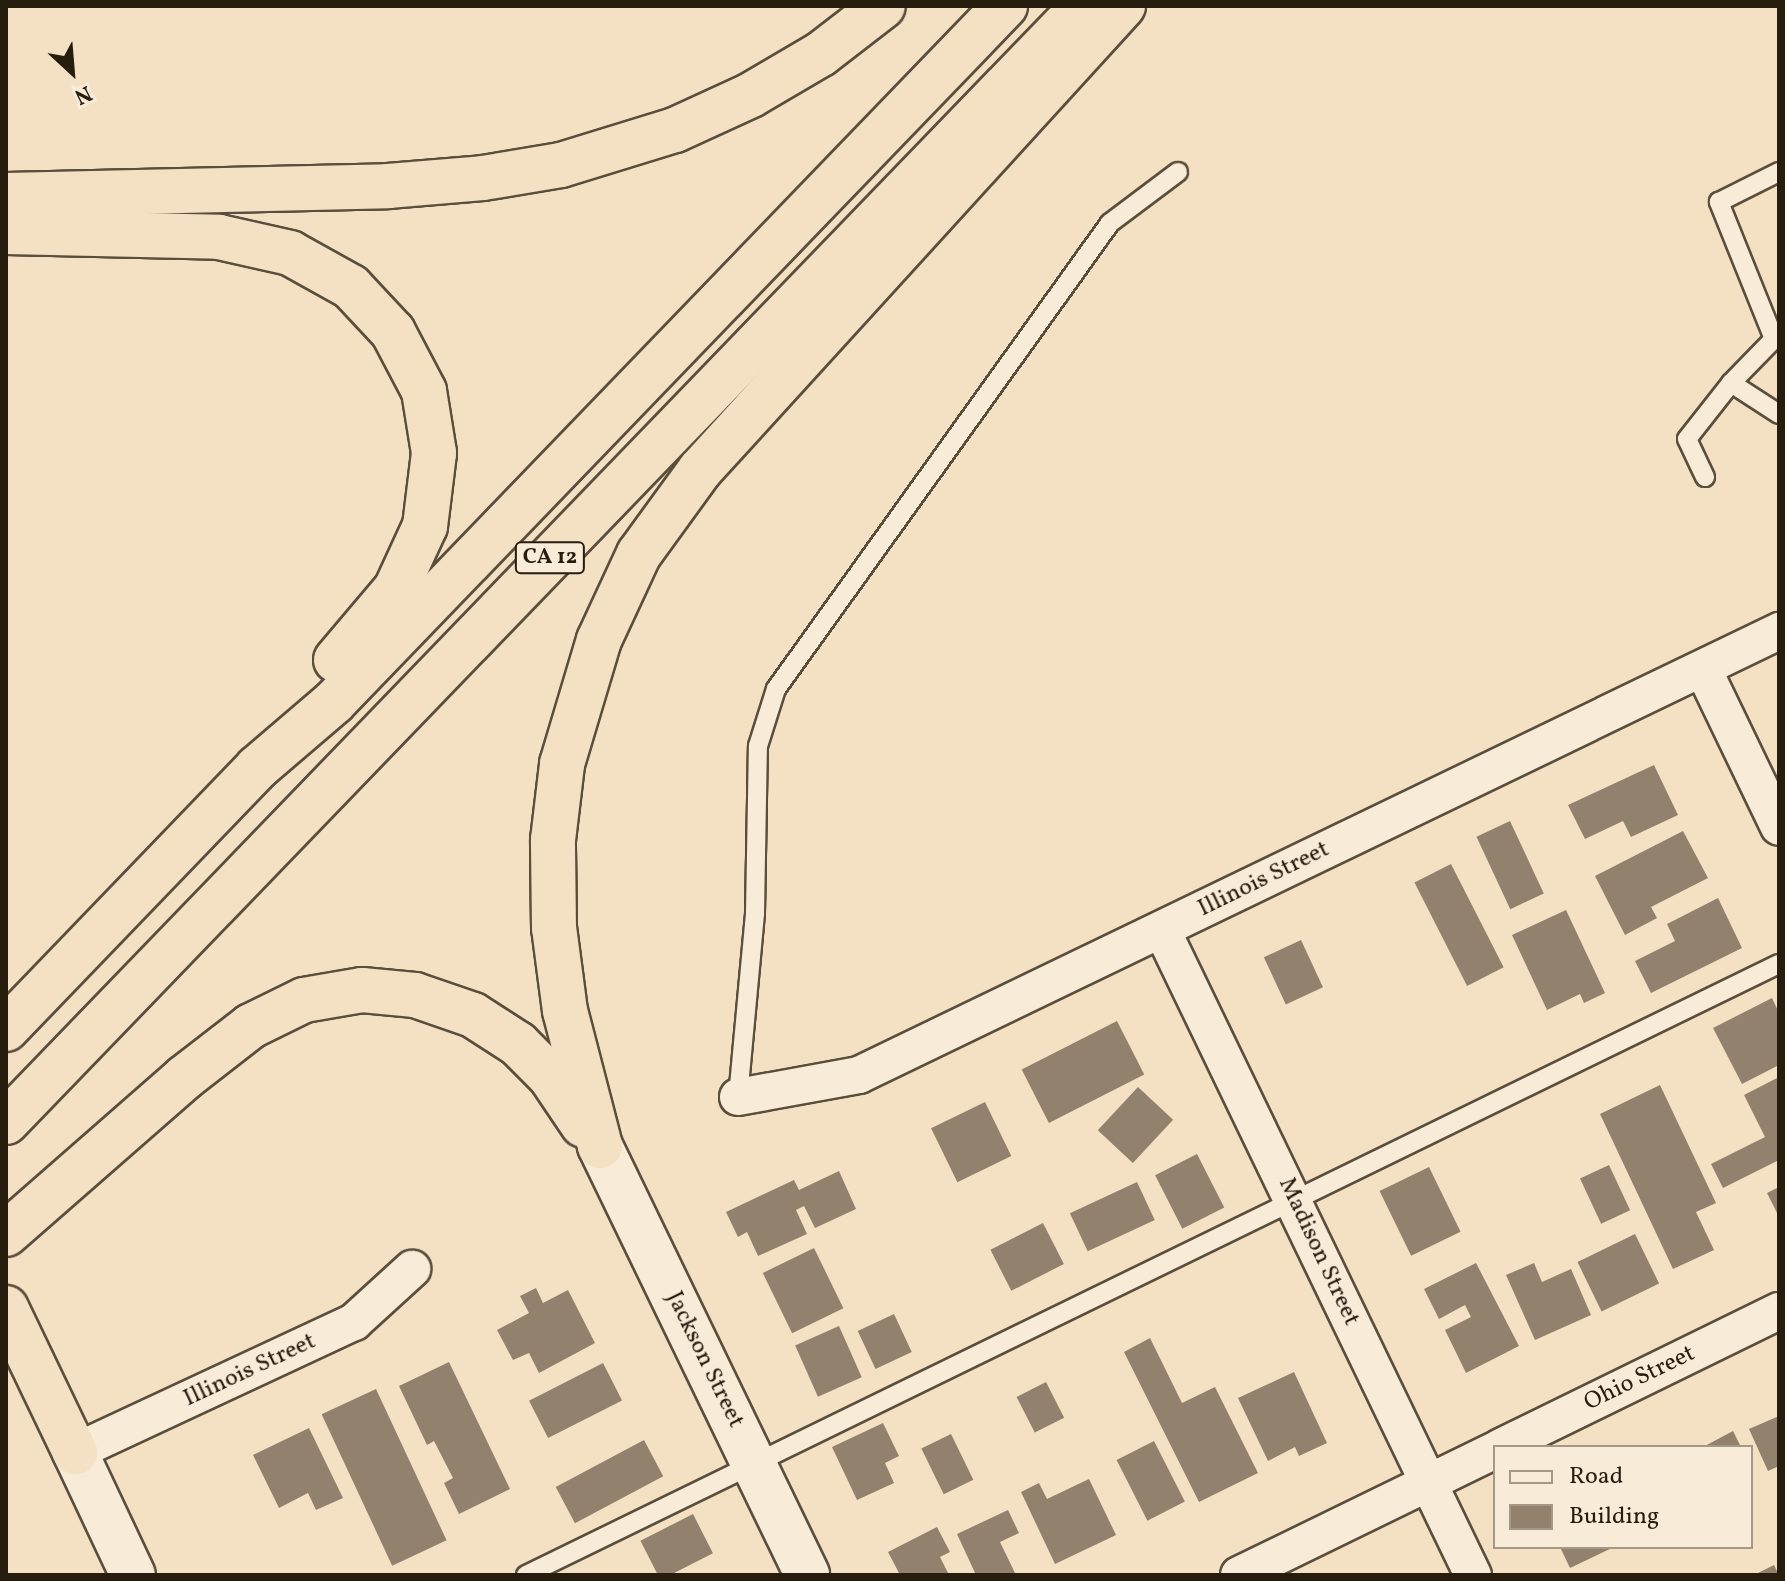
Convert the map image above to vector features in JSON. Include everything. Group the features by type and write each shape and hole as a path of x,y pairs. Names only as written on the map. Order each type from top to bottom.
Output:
{"highway":[{"path":"6,195 388,186 561,165 675,130 751,95 821,54 883,6"},
{"name":"CA 12","path":"6,1029 257,768 334,702 1005,6"},
{"name":"CA 12","path":"12,1116 1083,6"},
{"path":"600,1146 565,1011 554,928 553,840 562,764 578,697 605,626 639,554 700,470 1123,6"},
{"path":"6,232 219,237 290,253 351,287 393,332 424,391 434,453 425,526 396,589 315,683 257,768"},
{"path":"6,1234 251,1026 304,1000 362,990 415,995 473,1015 518,1044 550,1076 600,1146"},
{"path":"6,1308 75,1452"}],"street":[{"name":"Illinois Street","path":"738,1097 859,1075 1779,631"},
{"path":"1703,669 1779,827"},
{"name":"Madison Street","path":"1162,930 1473,1575"},
{"name":"Jackson Street","path":"600,1146 807,1575"},
{"name":"Illinois Street","path":"75,1452 354,1322 412,1269"},
{"name":"Ohio Street","path":"1505,1445 1779,1311"},
{"path":"1239,1575 1493,1451"},
{"path":"75,1452 133,1575"}],"lane":[{"path":"738,1097 755,913 758,746 776,689 1110,223 1178,172"},
{"path":"1705,477 1687,439 1731,383 1774,339 1719,202 1779,172"},
{"path":"1731,383 1779,414"},
{"path":"526,1575 1779,964"}],"building":[{"path":"1654,765 1678,815 1631,837 1623,821 1585,839 1568,805"},
{"path":"1510,821 1544,894 1510,909 1476,837"},
{"path":"1683,831 1708,878 1651,907 1657,918 1625,935 1595,876"},
{"path":"1451,864 1504,967 1467,986 1414,883"},
{"path":"1718,898 1742,948 1651,993 1635,961 1675,941 1667,924"},
{"path":"1566,910 1605,993 1584,1003 1580,994 1547,1010 1512,935"},
{"path":"1301,940 1323,987 1286,1004 1264,957"},
{"path":"1772,998 1779,1013 1779,1065 1742,1084 1713,1028"},
{"path":"1117,1021 1144,1074 1049,1123 1022,1070"},
{"path":"1779,1077 1779,1160 1723,1188 1711,1164 1765,1137 1744,1095"},
{"path":"1660,1085 1716,1203 1696,1212 1714,1250 1673,1269 1600,1114"},
{"path":"1138,1087 1173,1120 1133,1163 1098,1130"},
{"path":"985,1102 1011,1156 957,1182 931,1128"},
{"path":"1197,1154 1224,1207 1182,1229 1155,1175"},
{"path":"1609,1165 1630,1210 1601,1224 1580,1179"},
{"path":"1429,1167 1461,1232 1411,1256 1380,1191"},
{"path":"839,1171 856,1209 815,1228 804,1206 796,1210 807,1234 758,1256 747,1232 738,1237 726,1212 794,1180 799,1190"},
{"path":"1137,1182 1155,1220 1088,1251 1070,1213"},
{"path":"1779,1187 1779,1217 1767,1193"},
{"path":"1043,1223 1064,1264 1011,1291 990,1250"},
{"path":"1635,1234 1659,1283 1602,1311 1577,1262"},
{"path":"814,1248 843,1308 792,1333 763,1273"},
{"path":"1476,1263 1519,1346 1466,1373 1445,1330 1471,1317 1465,1305 1439,1319 1424,1289"},
{"path":"1534,1263 1542,1282 1571,1269 1591,1315 1535,1340 1506,1275"},
{"path":"536,1288 543,1303 568,1290 595,1343 539,1373 529,1353 513,1360 497,1330 529,1313 520,1296"},
{"path":"894,1314 912,1352 875,1369 858,1331"},
{"path":"839,1326 862,1377 818,1397 795,1346"},
{"path":"1150,1338 1182,1403 1215,1387 1258,1473 1199,1502 1124,1352"},
{"path":"449,1362 510,1489 459,1514 444,1483 453,1478 434,1441 427,1445 399,1386"},
{"path":"603,1363 622,1400 548,1438 529,1401"},
{"path":"1294,1372 1327,1443 1299,1456 1295,1447 1268,1461 1238,1398"},
{"path":"1046,1382 1064,1418 1035,1433 1017,1397"},
{"path":"376,1389 447,1540 392,1566 322,1414"},
{"path":"1779,1416 1779,1466 1768,1471 1749,1429"},
{"path":"883,1423 899,1456 885,1463 894,1483 857,1500 832,1447"},
{"path":"309,1428 343,1498 316,1510 308,1493 279,1508 253,1455"},
{"path":"1733,1431 1740,1445 1707,1445"},
{"path":"951,1434 973,1480 944,1494 921,1448"},
{"path":"644,1440 663,1476 575,1523 556,1487"},
{"path":"1154,1441 1185,1502 1147,1521 1117,1460"},
{"path":"1089,1479 1116,1535 1055,1564 1021,1492 1039,1483 1047,1499"},
{"path":"1008,1510 1019,1533 1000,1542 1016,1575 976,1575 957,1534"},
{"path":"693,1514 713,1553 670,1575 658,1575 640,1541"},
{"path":"937,1527 950,1552 940,1557 949,1575 900,1575 888,1552"},
{"path":"1561,1549 1610,1549 1570,1568"},
{"path":"1774,1565 1779,1575 1754,1575"}]}
